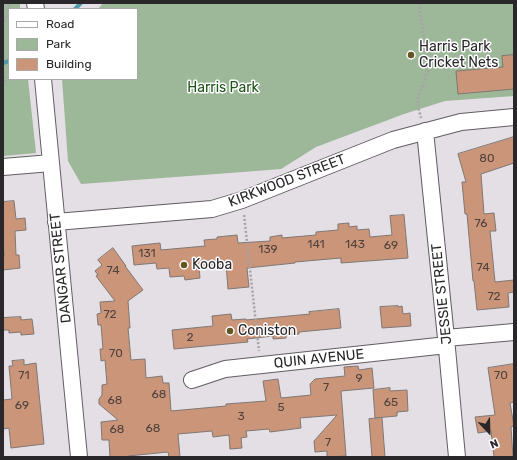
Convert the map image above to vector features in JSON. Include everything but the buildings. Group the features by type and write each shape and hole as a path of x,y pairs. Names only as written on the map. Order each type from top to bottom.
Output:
{"street":[{"name":"DANGAR STREET","path":"43,80 79,457"},
{"name":"KIRKWOOD STREET","path":"56,222 212,209 242,200 393,140 423,125 514,117"},
{"name":"JESSIE STREET","path":"423,125 447,342 457,457"},
{"path":"3,167 51,163"},
{"name":"QUIN AVENUE","path":"192,380 225,369 447,342 514,332"}],"path":[{"path":"419,3 428,70 418,99 418,106 423,125"},
{"path":"3,25 8,11"},
{"path":"3,68 6,85"},
{"path":"243,208 259,348"}],"green space":[{"path":"3,3 20,3 20,8 8,8 8,80 28,80 36,153 3,156"},
{"name":"Harris Park","path":"103,3 514,3 514,96 445,101 404,114 316,147 281,169 81,184 68,161 62,80 138,80 138,8 99,8"}],"waterway":[{"path":"76,8 81,3"},
{"path":"3,63 8,61"}],"place":[{"name":"Harris Park Cricket Nets","path":"411,55"},
{"name":"Kooba","path":"184,265"},
{"name":"Coniston","path":"230,331"}]}
